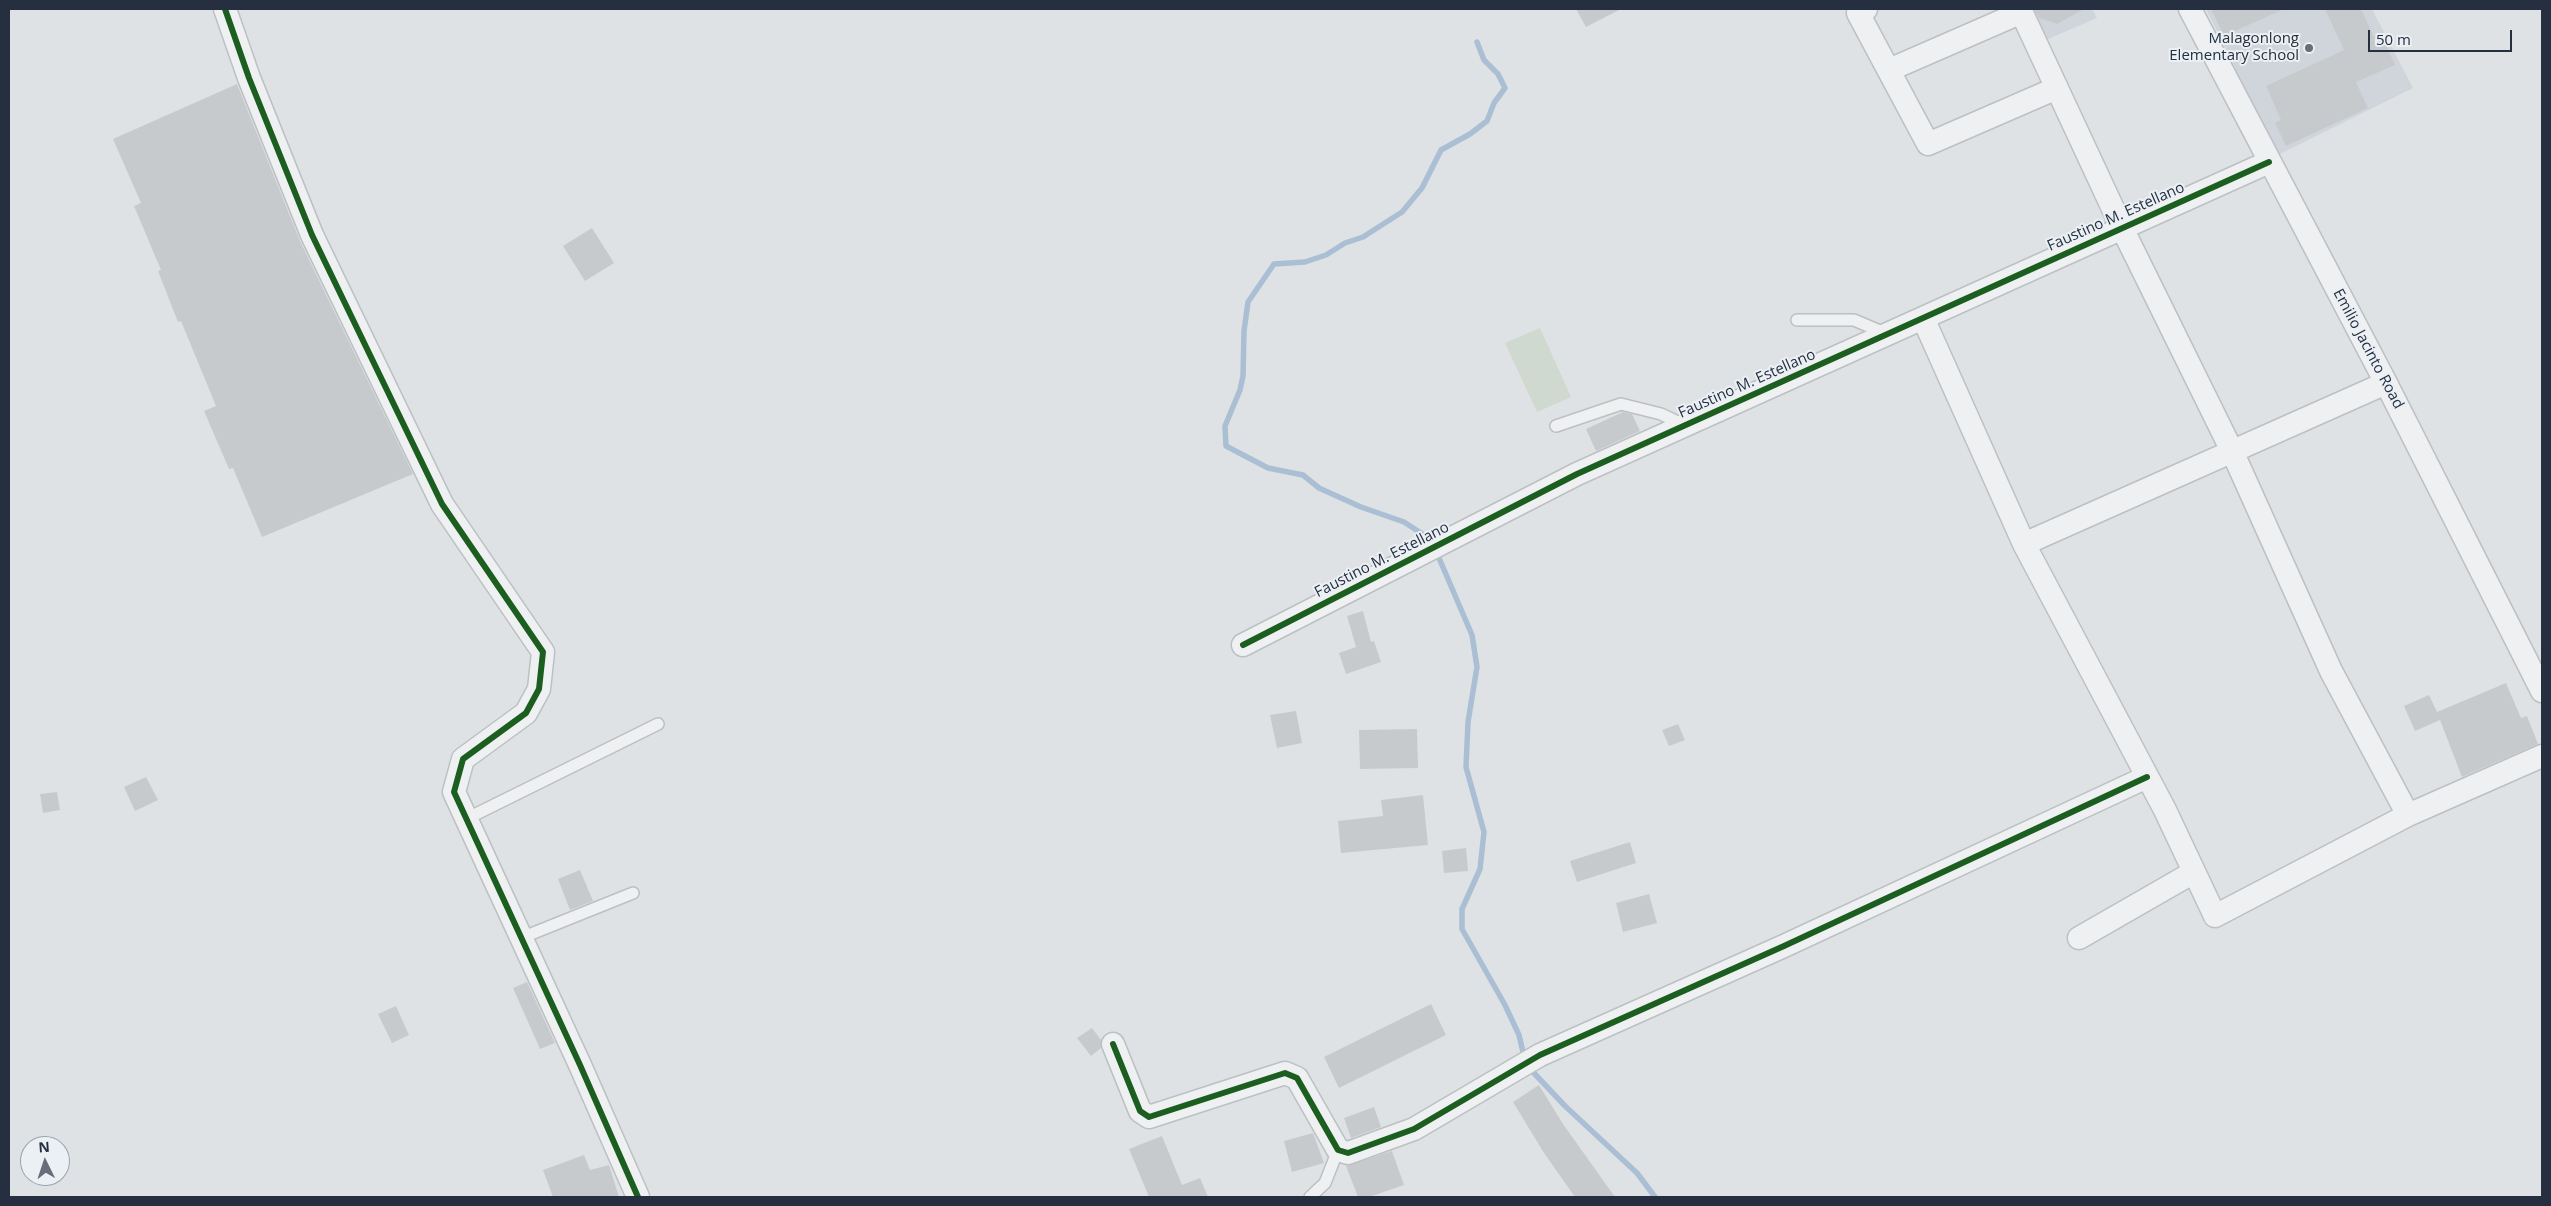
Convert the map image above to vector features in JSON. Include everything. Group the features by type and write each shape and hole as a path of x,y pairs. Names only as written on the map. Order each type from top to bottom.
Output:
{"street":[{"path":"225,9 312,235 442,504 543,652 539,689 526,713 463,759 454,792 580,1065 638,1197"},
{"path":"1866,9 1858,12 1928,144 2057,88"},
{"name":"Emilio Jacinto Road","path":"2190,9 2386,383 2542,691"},
{"path":"1889,70 2021,10 2122,228 2232,451 2331,671 2408,815"},
{"name":"Faustino M. Estellano","path":"1243,645 1577,474 2269,162"},
{"path":"1923,318 2024,544 2147,777 2215,916 2408,815 2542,756"},
{"path":"2024,544 2386,383"},
{"path":"1113,1044 1140,1111 1149,1117 1285,1073 1297,1078 1338,1150 1348,1153 1414,1129 1540,1055 1784,946 2147,777"},
{"path":"2079,938 2194,872"}],"lane":[{"path":"1797,320 1854,320 1888,334"},
{"path":"1556,426 1621,404 1661,414 1685,425"},
{"path":"466,819 658,724"},
{"path":"521,938 633,893"},
{"path":"1310,1197 1325,1183 1338,1150"}],"shaded area":[{"path":"2023,9 2092,9 2097,18 2039,43"},
{"name":"Malagonlong Elementary School","path":"2206,9 2372,9 2413,88 2278,155"},
{"path":"1540,328 1571,397 1537,412 1505,343"}],"building":[{"path":"1576,9 1621,9 1586,27"},
{"path":"2034,9 2084,9 2057,24 2039,18"},
{"path":"2211,9 2284,9 2224,36"},
{"path":"2325,9 2361,9 2374,37 2381,34 2395,65 2356,82 2368,108 2286,146 2275,123 2281,120 2266,86 2344,50"},
{"path":"237,84 300,241 413,474 262,537 233,468 229,469 204,411 216,406 181,321 178,322 158,271 161,270 134,206 141,203 113,139"},
{"path":"592,228 614,263 585,281 563,246"},
{"path":"1623,412 1632,414 1640,431 1596,451 1586,429"},
{"path":"1363,611 1371,642 1374,641 1381,662 1346,674 1339,653 1356,647 1347,616"},
{"path":"2506,683 2521,718 2527,716 2538,744 2462,777 2440,720 2415,731 2404,706 2429,695 2437,712"},
{"path":"1296,711 1302,743 1277,748 1270,715"},
{"path":"1678,724 1685,740 1669,746 1662,730"},
{"path":"1417,729 1418,768 1360,769 1359,730"},
{"path":"146,777 158,800 135,811 124,787"},
{"path":"57,792 60,810 43,813 40,794"},
{"path":"1423,795 1428,845 1341,853 1338,821 1383,816 1381,800"},
{"path":"1630,842 1636,863 1577,882 1570,861"},
{"path":"1466,848 1468,871 1444,873 1442,851"},
{"path":"580,870 593,901 570,910 558,879"},
{"path":"1649,894 1657,923 1623,932 1616,903"},
{"path":"527,982 555,1043 540,1049 513,988"},
{"path":"1431,1004 1446,1035 1339,1088 1324,1057"},
{"path":"396,1006 409,1035 392,1043 378,1014"},
{"path":"1092,1028 1101,1040 1101,1048 1091,1056 1077,1038"},
{"path":"1539,1085 1563,1124 1615,1197 1575,1197 1544,1153 1513,1102"},
{"path":"1374,1107 1381,1127 1351,1138 1344,1118"},
{"path":"1313,1133 1324,1163 1292,1172 1284,1141"},
{"path":"1162,1136 1182,1185 1200,1178 1208,1197 1149,1197 1129,1149"},
{"path":"1392,1151 1404,1185 1369,1197 1358,1197 1346,1166"},
{"path":"584,1155 590,1170 609,1165 619,1197 553,1197 543,1170"}],"waterway":[{"path":"1432,543 1430,539 1404,522 1361,507 1319,488 1303,475 1268,468 1226,446 1225,426 1240,390 1243,376 1244,331 1248,302 1274,264 1305,262 1326,255 1345,243 1363,237 1402,212 1422,188 1441,150 1470,134 1487,121 1494,103 1505,88 1498,74 1484,60 1477,42"},
{"path":"1436,551 1472,635 1477,667 1468,722 1466,767 1484,832 1480,869 1462,909 1462,929 1505,1005 1519,1035 1523,1052"},
{"path":"1533,1072 1565,1106 1637,1173 1655,1197"}],"cycle path":[{"path":"225,9 249,78 312,235 442,504 543,652 539,689 526,713 463,759 454,792 580,1065 638,1197"},
{"path":"1243,645 1577,474 2269,162"},
{"path":"1113,1044 1140,1111 1149,1117 1285,1073 1297,1078 1338,1150 1348,1153 1414,1129 1540,1055 1784,946 2147,777"}],"place":[{"name":"Malagonlong Elementary School","path":"2309,48"}]}
